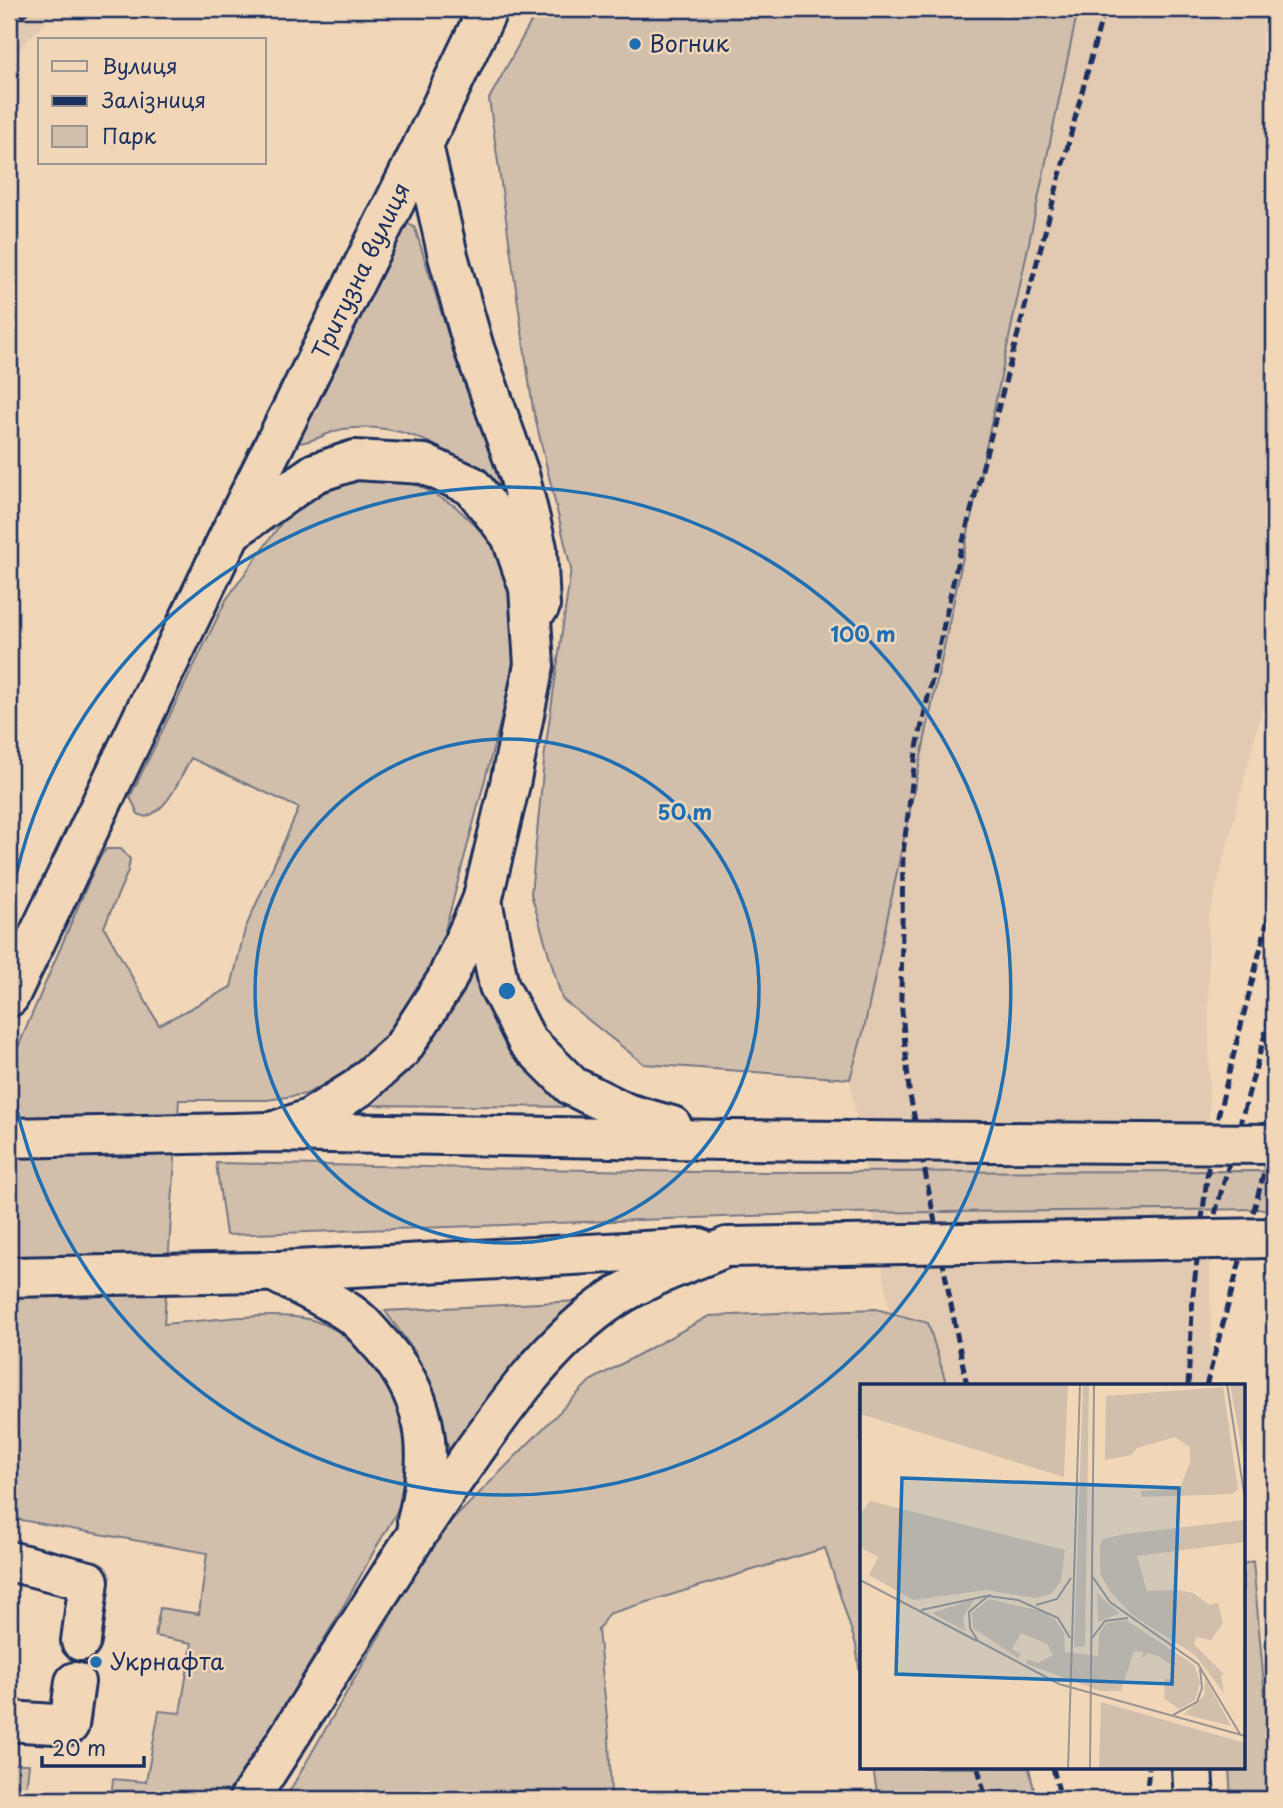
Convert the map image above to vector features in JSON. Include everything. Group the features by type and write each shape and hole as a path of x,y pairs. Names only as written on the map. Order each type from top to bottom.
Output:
{"main road":[{"name":"Тритузна вулиця","path":"9,997 231,532 424,145 488,9"},
{"path":"272,1132 309,1119 358,1088 402,1049 446,981 482,901 510,784 534,665 541,618 537,548 519,474 474,348 448,256 424,145"},
{"path":"231,532 315,473 355,460 424,464 472,486 511,536 529,588 534,665"},
{"path":"482,901 499,986 527,1041 572,1086 626,1113 724,1140"},
{"path":"9,1138 272,1132 724,1140 1274,1144"},
{"path":"9,1278 266,1271 727,1247 1274,1238"},
{"path":"249,1799 414,1536 519,1388 569,1335 604,1304 649,1280 727,1247"},
{"path":"266,1271 353,1315 394,1357 419,1404 428,1456 425,1489 414,1536"},
{"path":"9,1561 89,1581 80,1641"},
{"path":"9,1721 69,1725 75,1682"},
{"path":"1192,1770 1194,1799"}],"shaded area":[{"path":"9,9 58,9 9,59"},
{"path":"999,9 1274,9 1274,663 1208,920 1211,1384 903,1384 819,905"}],"green space":[{"path":"538,9 1078,9 864,1029 850,1079 644,1064 562,999 531,894 545,751 571,569 533,409 489,99"},
{"path":"407,223 415,228 456,360 509,501 454,456 413,436 368,427 343,429 297,443 298,432 397,228"},
{"path":"386,477 419,486 455,506 483,533 497,552 509,592 516,645 505,704 443,938 423,985 393,1031 349,1070 306,1094 267,1100 179,1100 164,1324 280,1316 312,1320 337,1331 358,1346 376,1365 390,1388 406,1439 405,1492 396,1514 320,1647 224,1799 111,1799 113,1779 146,1782 159,1711 180,1713 192,1643 155,1636 160,1608 199,1614 207,1553 9,1518 9,1068 98,860 106,849 121,849 130,859 128,871 104,927 159,1025 231,987 245,929 299,808 191,758 168,800 154,813 146,817 138,814 130,797 226,600 287,515 316,494 348,480"},
{"path":"477,946 582,1107 362,1105 396,1078 427,1047 456,998"},
{"path":"216,1163 693,1172 1274,1171 1274,1209 832,1213 226,1235"},
{"path":"580,1301 538,1338 477,1413 450,1453 437,1403 415,1352 385,1311"},
{"path":"876,1309 928,1323 946,1384 860,1384 860,1674 856,1645 825,1548 608,1614 598,1630 609,1737 611,1799 285,1799 437,1536 590,1381 709,1316"},
{"path":"1253,1561 1274,1799 1231,1799 1229,1770 1244,1770 1244,1564"},
{"path":"9,1764 29,1764 25,1799 9,1799"},
{"path":"873,1770 1029,1770 1036,1799 878,1799"}],"railway":[{"path":"9,26 30,9"},
{"path":"967,1384 909,1090 901,999 903,853 916,752 958,560 1104,9"},
{"path":"1188,1384 1193,1294 1211,1144 1274,895"},
{"path":"1207,1243 1274,1002"},
{"path":"1207,1384 1274,1136"},
{"path":"979,1770 986,1799"},
{"path":"1054,1770 1061,1799"},
{"path":"1146,1799 1149,1770"}],"place":[{"name":"Вогник","path":"635,44"},
{"name":"Укрнафта","path":"96,1662"}]}
